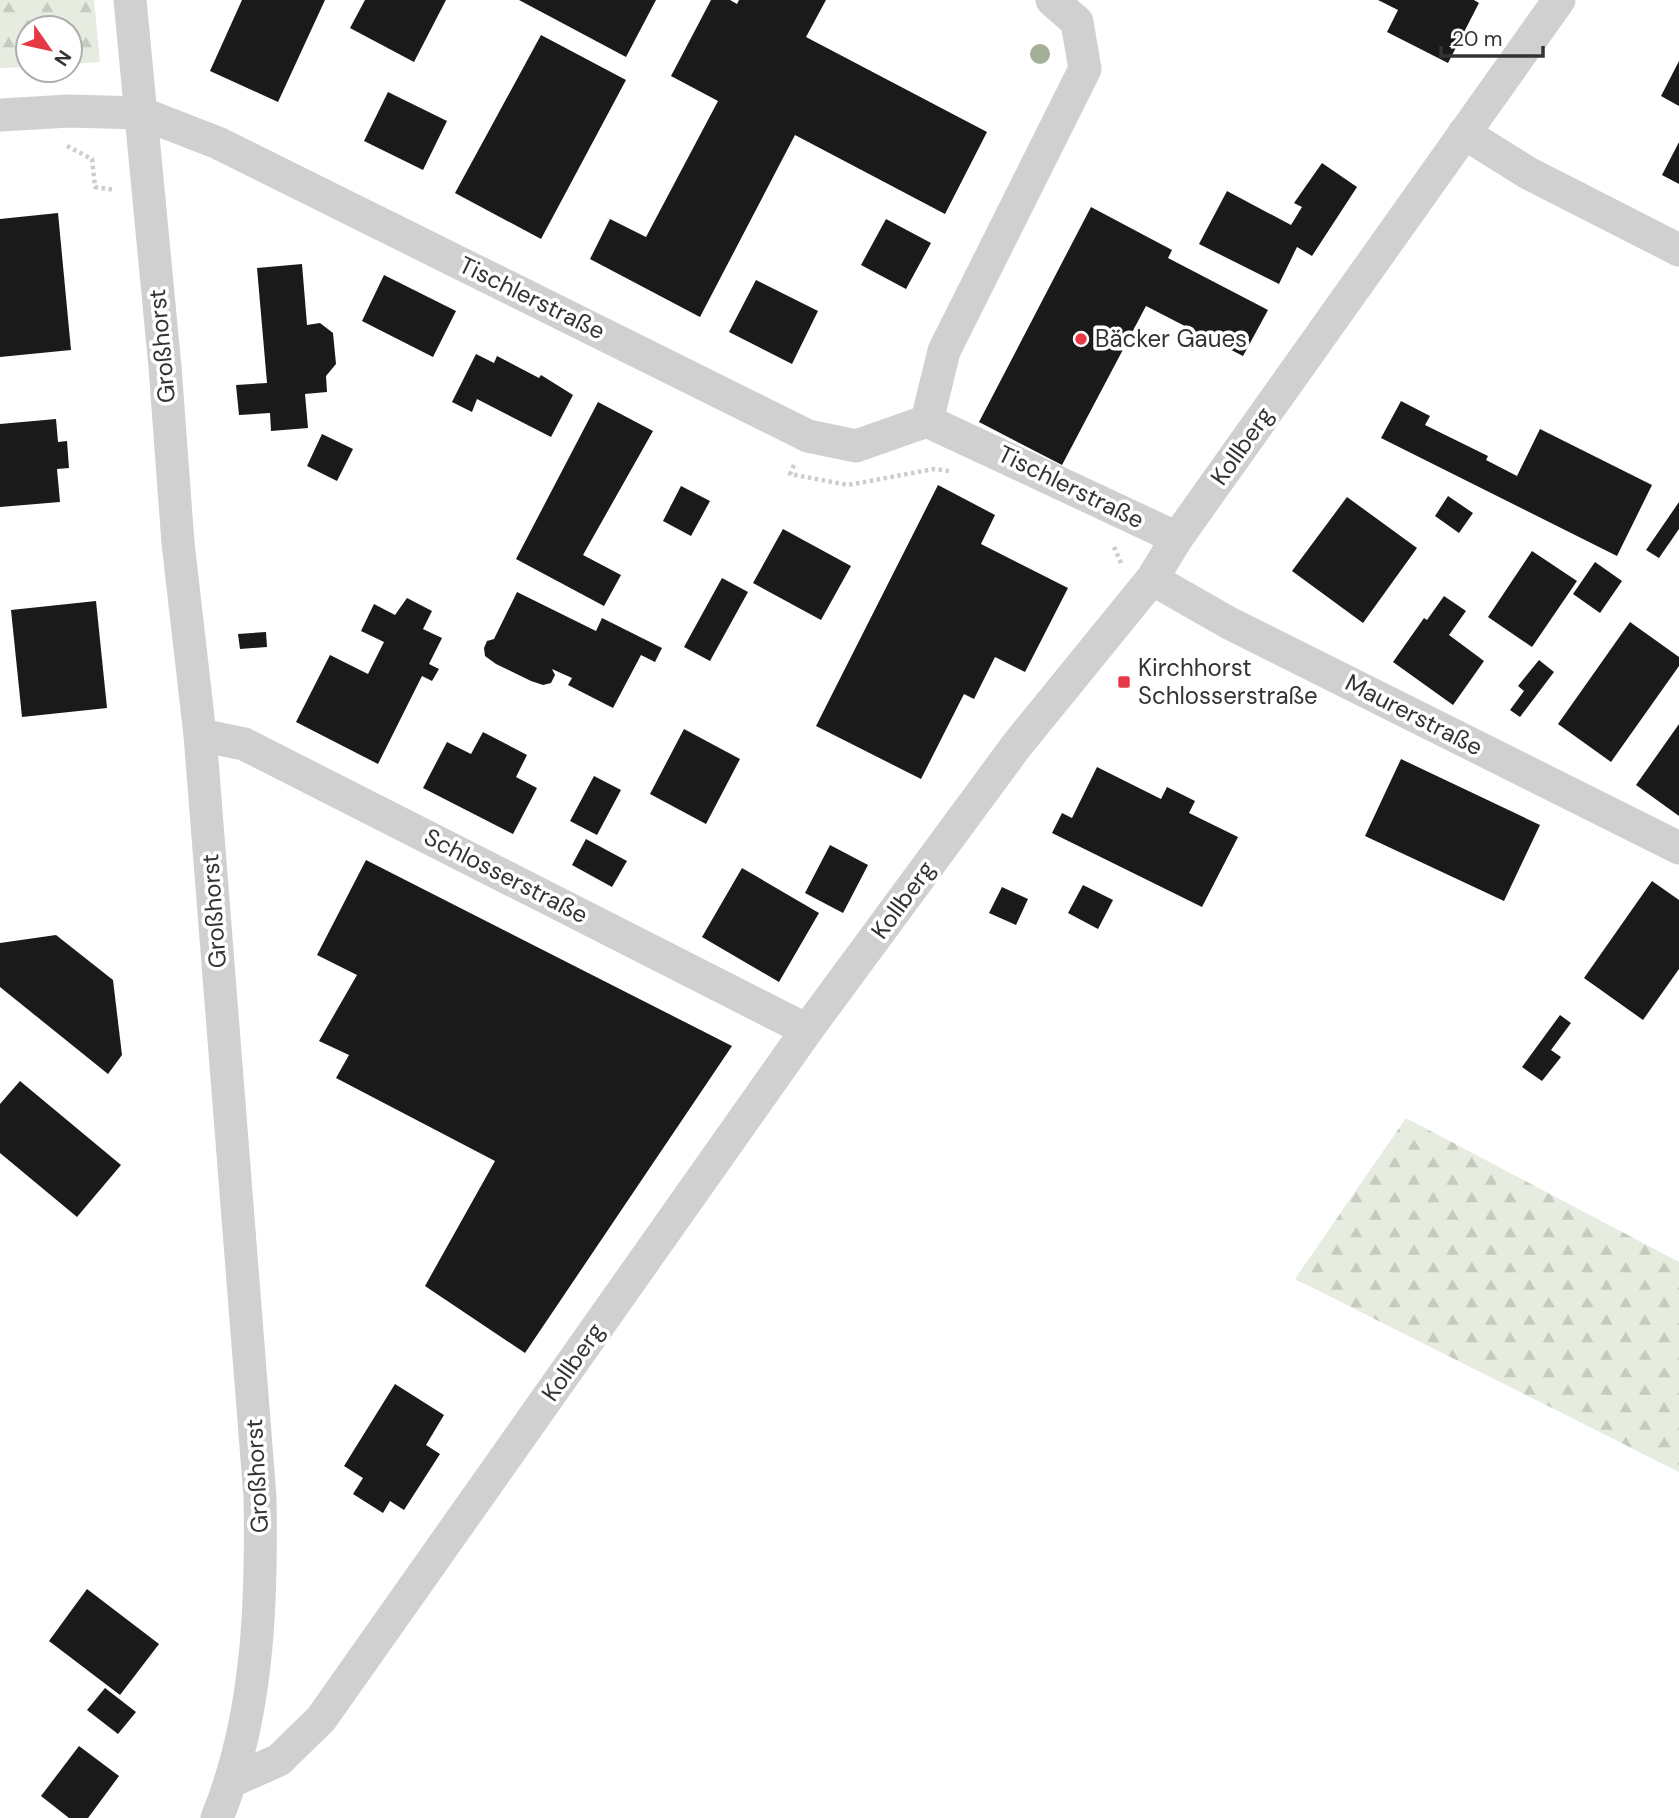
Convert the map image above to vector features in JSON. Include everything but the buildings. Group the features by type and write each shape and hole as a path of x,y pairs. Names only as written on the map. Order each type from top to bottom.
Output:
{"street":[{"name":"Großhorst","path":"130,0 177,543 200,735 260,1497 262,1595 248,1695 232,1781 217,1818"},
{"path":"927,421 944,351 1085,69 1077,22 1052,0"},
{"name":"Kollberg","path":"232,1781 279,1760 321,1719 807,1030 1017,745 1138,574 1177,538 1559,0"},
{"name":"Tischlerstraße","path":"0,115 69,111 141,113 218,143 808,436 856,446 927,421 1177,538"},
{"path":"1464,133 1528,173 1679,250"},
{"name":"Maurerstraße","path":"1138,574 1229,623 1679,848"},
{"name":"Schlosserstraße","path":"200,735 244,744 807,1030"}],"path":[{"path":"58,145 71,147 92,159 95,187 116,190 148,187"},
{"path":"808,436 790,474 848,485 934,469 959,472"},
{"path":"1110,540 1138,574"}],"green space":[{"path":"0,0 94,0 100,62 84,63 84,14 14,14 14,68 0,68"},
{"path":"1406,1118 1679,1262 1679,1472 1295,1279"}],"place":[{"name":"Bäcker Gaues","path":"1081,339"},
{"name":"Kirchhorst Schlosserstraße","path":"1124,682"}]}
